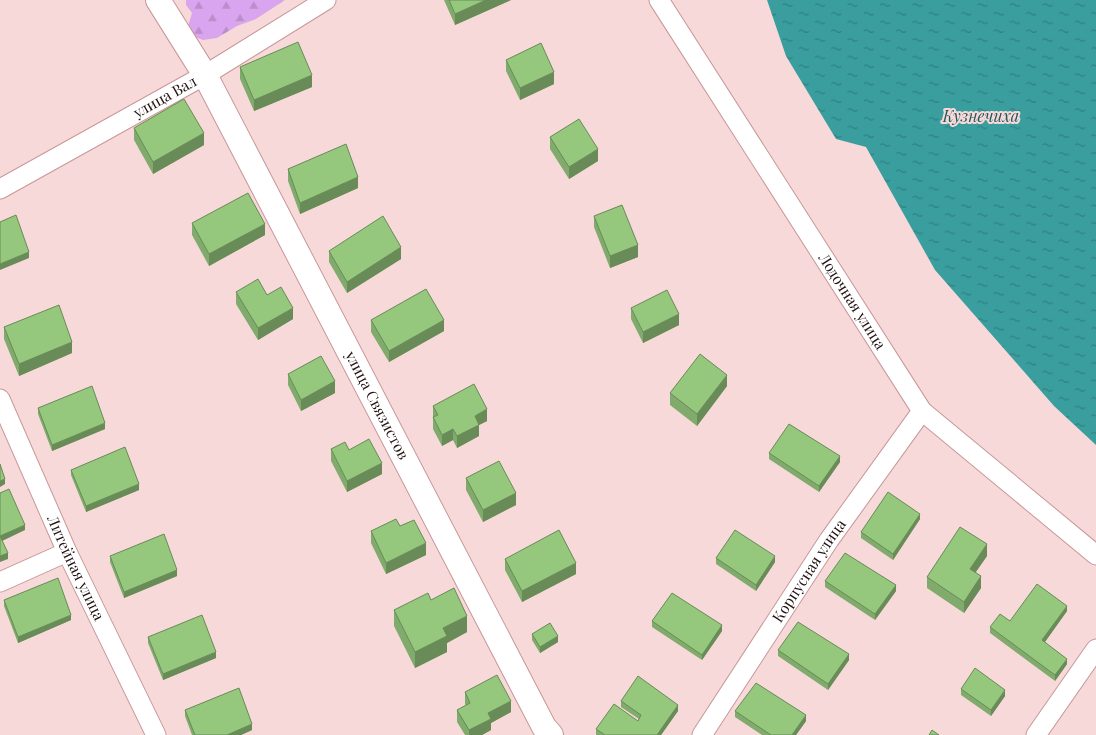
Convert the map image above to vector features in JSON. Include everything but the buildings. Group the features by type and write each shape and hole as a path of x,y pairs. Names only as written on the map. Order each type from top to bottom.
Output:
{"street":[{"name":"улица Связистов","path":"158,0 205,75 544,727 552,735"},
{"name":"улица Вал","path":"0,189 205,75 326,0"},
{"name":"Лодочная улица","path":"659,0 922,411 1096,555"},
{"name":"Литейная улица","path":"0,399 67,552 156,735"},
{"name":"Корпусная улица","path":"702,735 829,540 922,411"},
{"path":"0,582 67,552"},
{"path":"1036,735 1096,649"}],"green space":[{"path":"186,0 285,0 256,19 237,26 217,38 203,40 190,35 188,26 192,13 186,5"}],"water":[{"name":"Кузнечиха","path":"767,0 1096,0 1096,445 1054,406 935,270 866,147 836,139 786,56"}]}
